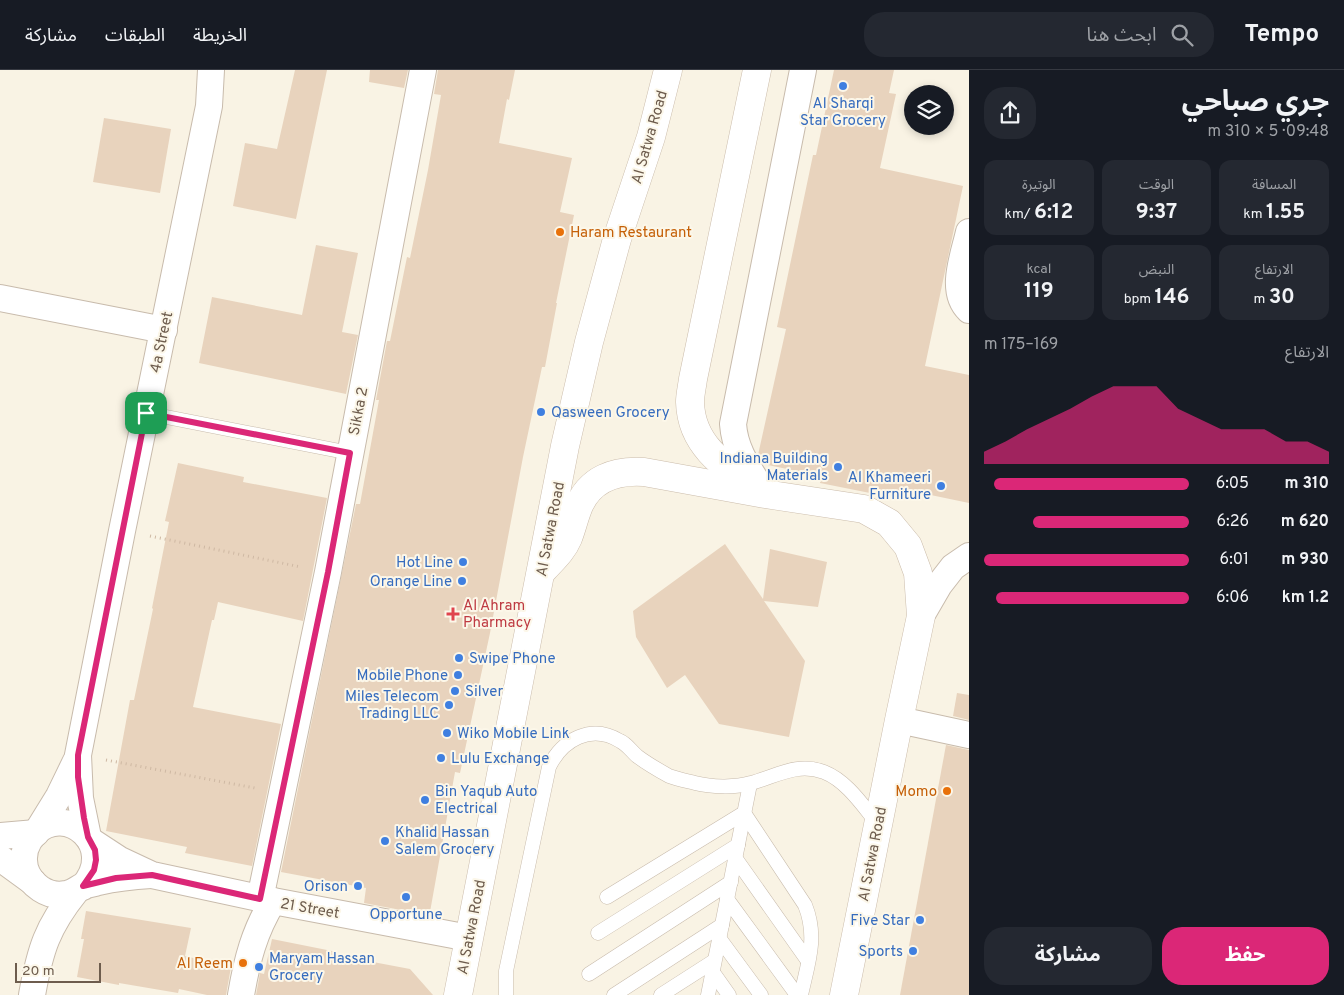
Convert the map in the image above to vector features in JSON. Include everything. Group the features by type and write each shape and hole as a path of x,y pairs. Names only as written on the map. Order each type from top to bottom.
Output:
{"main road":[{"name":"Al Satwa Road","path":"458,995 542,572 565,446 589,342 617,239 651,138 668,70"},
{"name":"Al Satwa Road","path":"757,70 693,379 690,403 695,427 706,448 722,465 765,494 864,509 889,523 908,546 918,573 921,616 844,995"},
{"path":"542,572 560,552 568,539 578,507 586,493 598,481 612,474 628,471 644,472 765,494"}],"street":[{"name":"4a Street","path":"37,832 62,790 78,755 209,106 212,70"},
{"name":"4a Street","path":"209,106 224,70"},
{"name":"Sikka 2","path":"240,995 252,942 266,900 283,793 328,572 422,70"},
{"path":"765,494 737,449 733,424 803,70"},
{"path":"969,232 959,281 960,294 965,307 969,310"},
{"path":"0,298 164,330"},
{"path":"921,616 953,567 969,556"},
{"path":"899,720 969,735"},
{"name":"4a Street","path":"78,755 80,798 90,839"},
{"path":"32,995 39,957 54,921 64,905 89,879 95,865 95,850 90,839 82,830 65,824 46,826 37,832 29,841 25,851 24,862 27,873 34,883 39,957"},
{"path":"0,836 37,832"},
{"name":"21 Street","path":"90,839 120,860 152,875 266,900 469,938"},
{"path":"0,858 44,891 54,894 66,894 80,889"},
{"name":"21 Street","path":"80,889 116,878 152,875"}],"lane":[{"path":"146,413 350,453"},
{"path":"506,995 506,971 549,767 554,756 562,746 573,739 584,735 597,734 609,736 621,741 638,757 669,776 697,784 730,786 750,784 785,770 812,768 825,772 837,779 878,824"},
{"path":"706,994 736,859 750,784"},
{"path":"606,897 744,813"},
{"path":"744,813 806,905 811,919 813,933 802,995"},
{"path":"598,933 738,845"},
{"path":"736,859 808,961"},
{"path":"589,974 731,882"},
{"path":"727,899 797,995"},
{"path":"614,995 720,932"},
{"path":"720,932 761,995"},
{"path":"661,995 713,966"},
{"path":"713,966 729,995"}],"path":[{"path":"122,531 328,572"},
{"path":"78,755 283,793"}],"building":[{"path":"295,70 327,70 296,219 233,206 245,143 277,149"},
{"path":"370,70 408,70 404,88 369,82"},
{"path":"438,70 515,70 509,100 507,99 499,143 572,158 560,212 574,215 545,367 542,367 523,457 490,633 460,773 455,772 430,912 427,915 364,903 366,888 281,872 356,504 360,504 379,400 376,400 387,341 390,341 407,257 410,258 428,170 441,95 434,94"},
{"path":"834,70 894,70 889,93 896,94 880,168 963,186 925,366 969,375 969,503 902,489 901,494 886,491 885,496 820,483 821,476 763,464 758,455 786,329 777,327 813,155 816,155"},
{"path":"104,118 171,129 160,193 93,182"},
{"path":"316,245 358,253 342,332 358,335 346,394 199,363 212,297 302,315"},
{"path":"178,463 244,477 243,482 327,498 303,621 218,602 214,620 212,620 193,707 281,724 252,866 185,853 187,847 106,831 130,700 134,700 153,609 169,522 165,521"},
{"path":"725,544 763,599 770,549 827,562 818,607 764,601 805,661 789,737 719,724 685,675 667,688 636,637 633,611"},
{"path":"957,693 969,695 969,720 953,716"},
{"path":"946,745 969,750 969,995 900,995"},
{"path":"86,911 191,928 185,956 231,967 226,995 207,995 179,989 178,993 77,977 84,939 81,939"},
{"path":"272,939 337,952 336,955 410,969 433,995 256,995 260,973 264,974"}],"place":[{"name":"Al Sharqi Star Grocery","path":"843,86"},
{"name":"Haram Restaurant","path":"560,232"},
{"name":"Qasween Grocery","path":"541,412"},
{"name":"Indiana Building Materials","path":"838,467"},
{"name":"Al Khameeri Furniture","path":"941,486"},
{"name":"Hot Line","path":"463,562"},
{"name":"Orange Line","path":"462,581"},
{"name":"Al Ahram Pharmacy","path":"453,614"},
{"name":"Swipe Phone","path":"459,658"},
{"name":"Mobile Phone","path":"458,675"},
{"name":"Silver","path":"455,691"},
{"name":"Miles Telecom Trading LLC","path":"449,705"},
{"name":"Wiko Mobile Link","path":"447,733"},
{"name":"Lulu Exchange","path":"441,758"},
{"name":"Momo","path":"947,791"},
{"name":"Bin Yaqub Auto Electrical","path":"425,800"},
{"name":"Khalid Hassan Salem Grocery","path":"385,841"},
{"name":"Orison","path":"358,886"},
{"name":"Opportune","path":"406,897"},
{"name":"Five Star","path":"920,920"},
{"name":"Sports","path":"913,951"},
{"name":"Al Reem","path":"243,963"},
{"name":"Maryam Hassan Grocery","path":"259,967"}],"route":[{"path":"146,413 350,453 328,572 260,899 152,875 116,878 83,886 94,870 96,860 95,850 88,837 80,798 78,755 146,413"}]}
